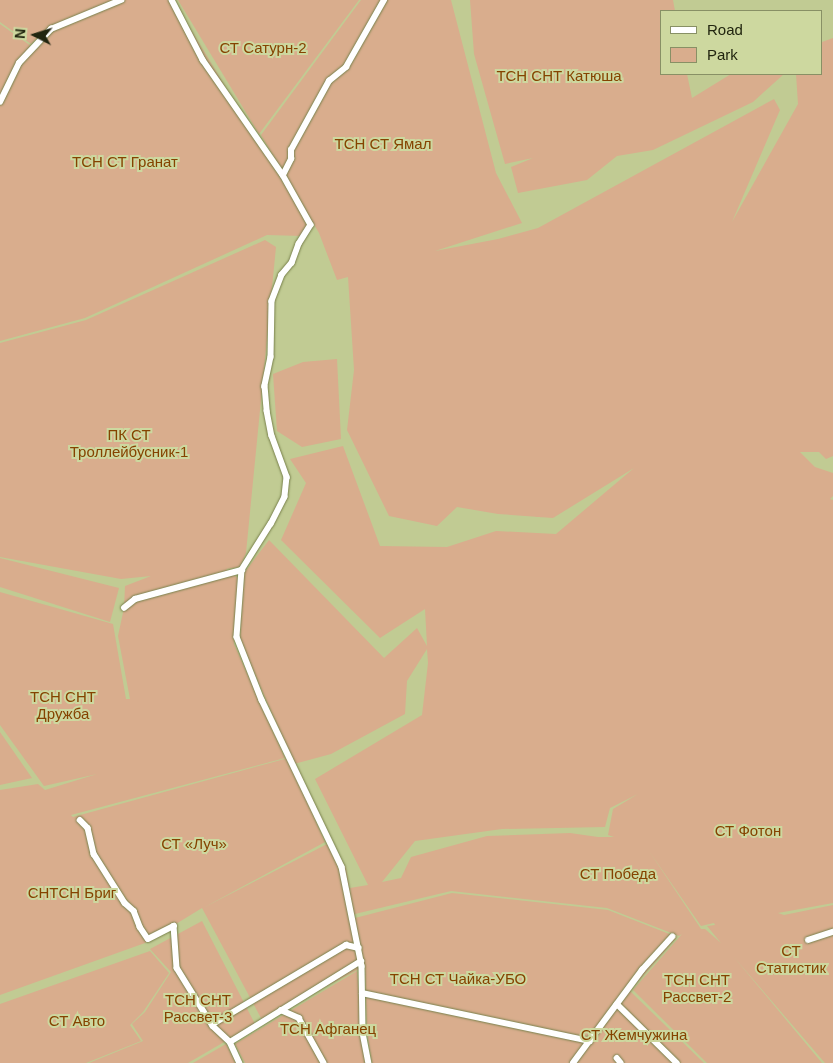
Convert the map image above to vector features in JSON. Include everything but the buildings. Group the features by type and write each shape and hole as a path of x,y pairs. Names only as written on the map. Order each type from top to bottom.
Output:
{"street":[{"path":"0,102 19,63 51,30 122,0"},
{"path":"172,0 203,60 283,175 311,225 299,244 292,263 282,275 272,301 270,357 265,386 267,411 272,436 288,477 285,497 271,524 242,570 236,637 262,700 342,867 361,961 363,1033 368,1063"},
{"path":"283,175 291,159 291,150 329,81 346,67 384,0"},
{"path":"124,608 135,599 242,570"},
{"path":"80,820 88,828 94,854 125,903 134,911 140,927 148,939 174,926 177,968 212,1024 230,1042 240,1063"},
{"path":"808,940 833,932"},
{"path":"573,1063 642,970 672,937"},
{"path":"212,1024 346,946 359,948"},
{"path":"230,1042 361,961"},
{"path":"362,993 590,1041"},
{"path":"617,1004 674,1062"},
{"path":"281,1010 299,1018 324,1063"}],"green space":[{"path":"0,0 118,0 48,28 31,44 0,22"},
{"name":"ТСН СТ Гранат","path":"125,0 173,0 309,225 302,236 267,235 85,318 0,341 0,106 20,64 51,31"},
{"name":"СТ Сатурн-2","path":"178,0 359,0 259,134"},
{"path":"361,0 451,0 496,173 522,223 435,251 498,239 538,228 774,99 780,110 732,222 798,104 796,75 823,75 823,42 833,38 833,456 826,459 819,452 800,452 815,467 833,473 833,496 830,499 833,500 833,903 778,913 784,915 833,905 833,1063 825,1063 733,956 822,1063 707,1063 633,990 682,934 679,936 607,908 451,891 355,914 355,918 452,893 608,910 677,937 630,991 704,1063 372,1063 367,1032 365,966 262,1020 202,908 145,943 0,995 0,790 38,784 45,790 97,774 44,786 0,725 0,592 113,624 126,699 130,699 118,636 124,608 125,586 151,576 121,579 0,557 0,343 86,320 265,240 276,247 246,553 240,567 226,569 239,579 234,644 285,758 71,815 73,817 288,758 325,842 203,908 331,842 346,868 351,896 350,888 368,885 315,779 422,715 428,663 427,649 407,681 405,714 331,754 294,764 240,640 244,573 269,540 384,658 417,628 427,646 425,609 380,638 281,540 306,483 290,459 343,446 380,546 447,547 496,531 556,534 634,468 553,518 498,514 457,507 437,526 389,516 347,430 354,370 348,277 337,280 319,233 261,135","holes":["638,794 613,809 608,835 614,837 570,833 487,836 411,857 401,878 382,882 415,841 502,829 605,827 610,808","649,851 701,926 714,923 715,925 707,926 721,943 705,929 701,929"]},
{"name":"ТСН СНТ Катюша","path":"470,0 673,0 675,10 660,10 660,75 687,75 692,98 729,75 783,75 753,102 653,150 617,156 587,180 518,193 511,167 533,158 505,164 474,54"},
{"path":"0,24 31,46 0,98"},
{"path":"337,359 341,439 302,447 277,431 273,374 303,362"},
{"path":"0,558 119,588 110,622 0,587"},
{"path":"0,732 32,778 0,785"},
{"name":"ТСН СНТ Рассвет-3","path":"202,921 255,1024 188,1063 89,1063 143,1041 132,1024 145,1012 171,972 150,949"},
{"name":"СТ Авто","path":"150,951 169,973 143,1012 130,1025 141,1041 86,1063 0,1063 0,1004"},
{"name":"ТСН Афганец","path":"357,971 366,1063 245,1063 235,1044"},
{"path":"226,1044 236,1063 193,1063"}],"park label":[{"name":"ТСН СТ Ямал","path":"383,144"},
{"name":"ПК СТ Троллейбусник-1","path":"129,442"},
{"name":"ТСН СНТ Дружба","path":"63,704"},
{"name":"СТ Фотон","path":"748,831"},
{"name":"СТ «Луч»","path":"194,844"},
{"name":"СТ Победа","path":"618,874"},
{"name":"СНТСН Бриг","path":"72,893"},
{"name":"СТ Статистик","path":"791,958"},
{"name":"ТСН СТ Чайка-УБО","path":"458,979"},
{"name":"ТСН СНТ Рассвет-2","path":"697,988"},
{"name":"СТ Жемчужина","path":"634,1035"}]}
